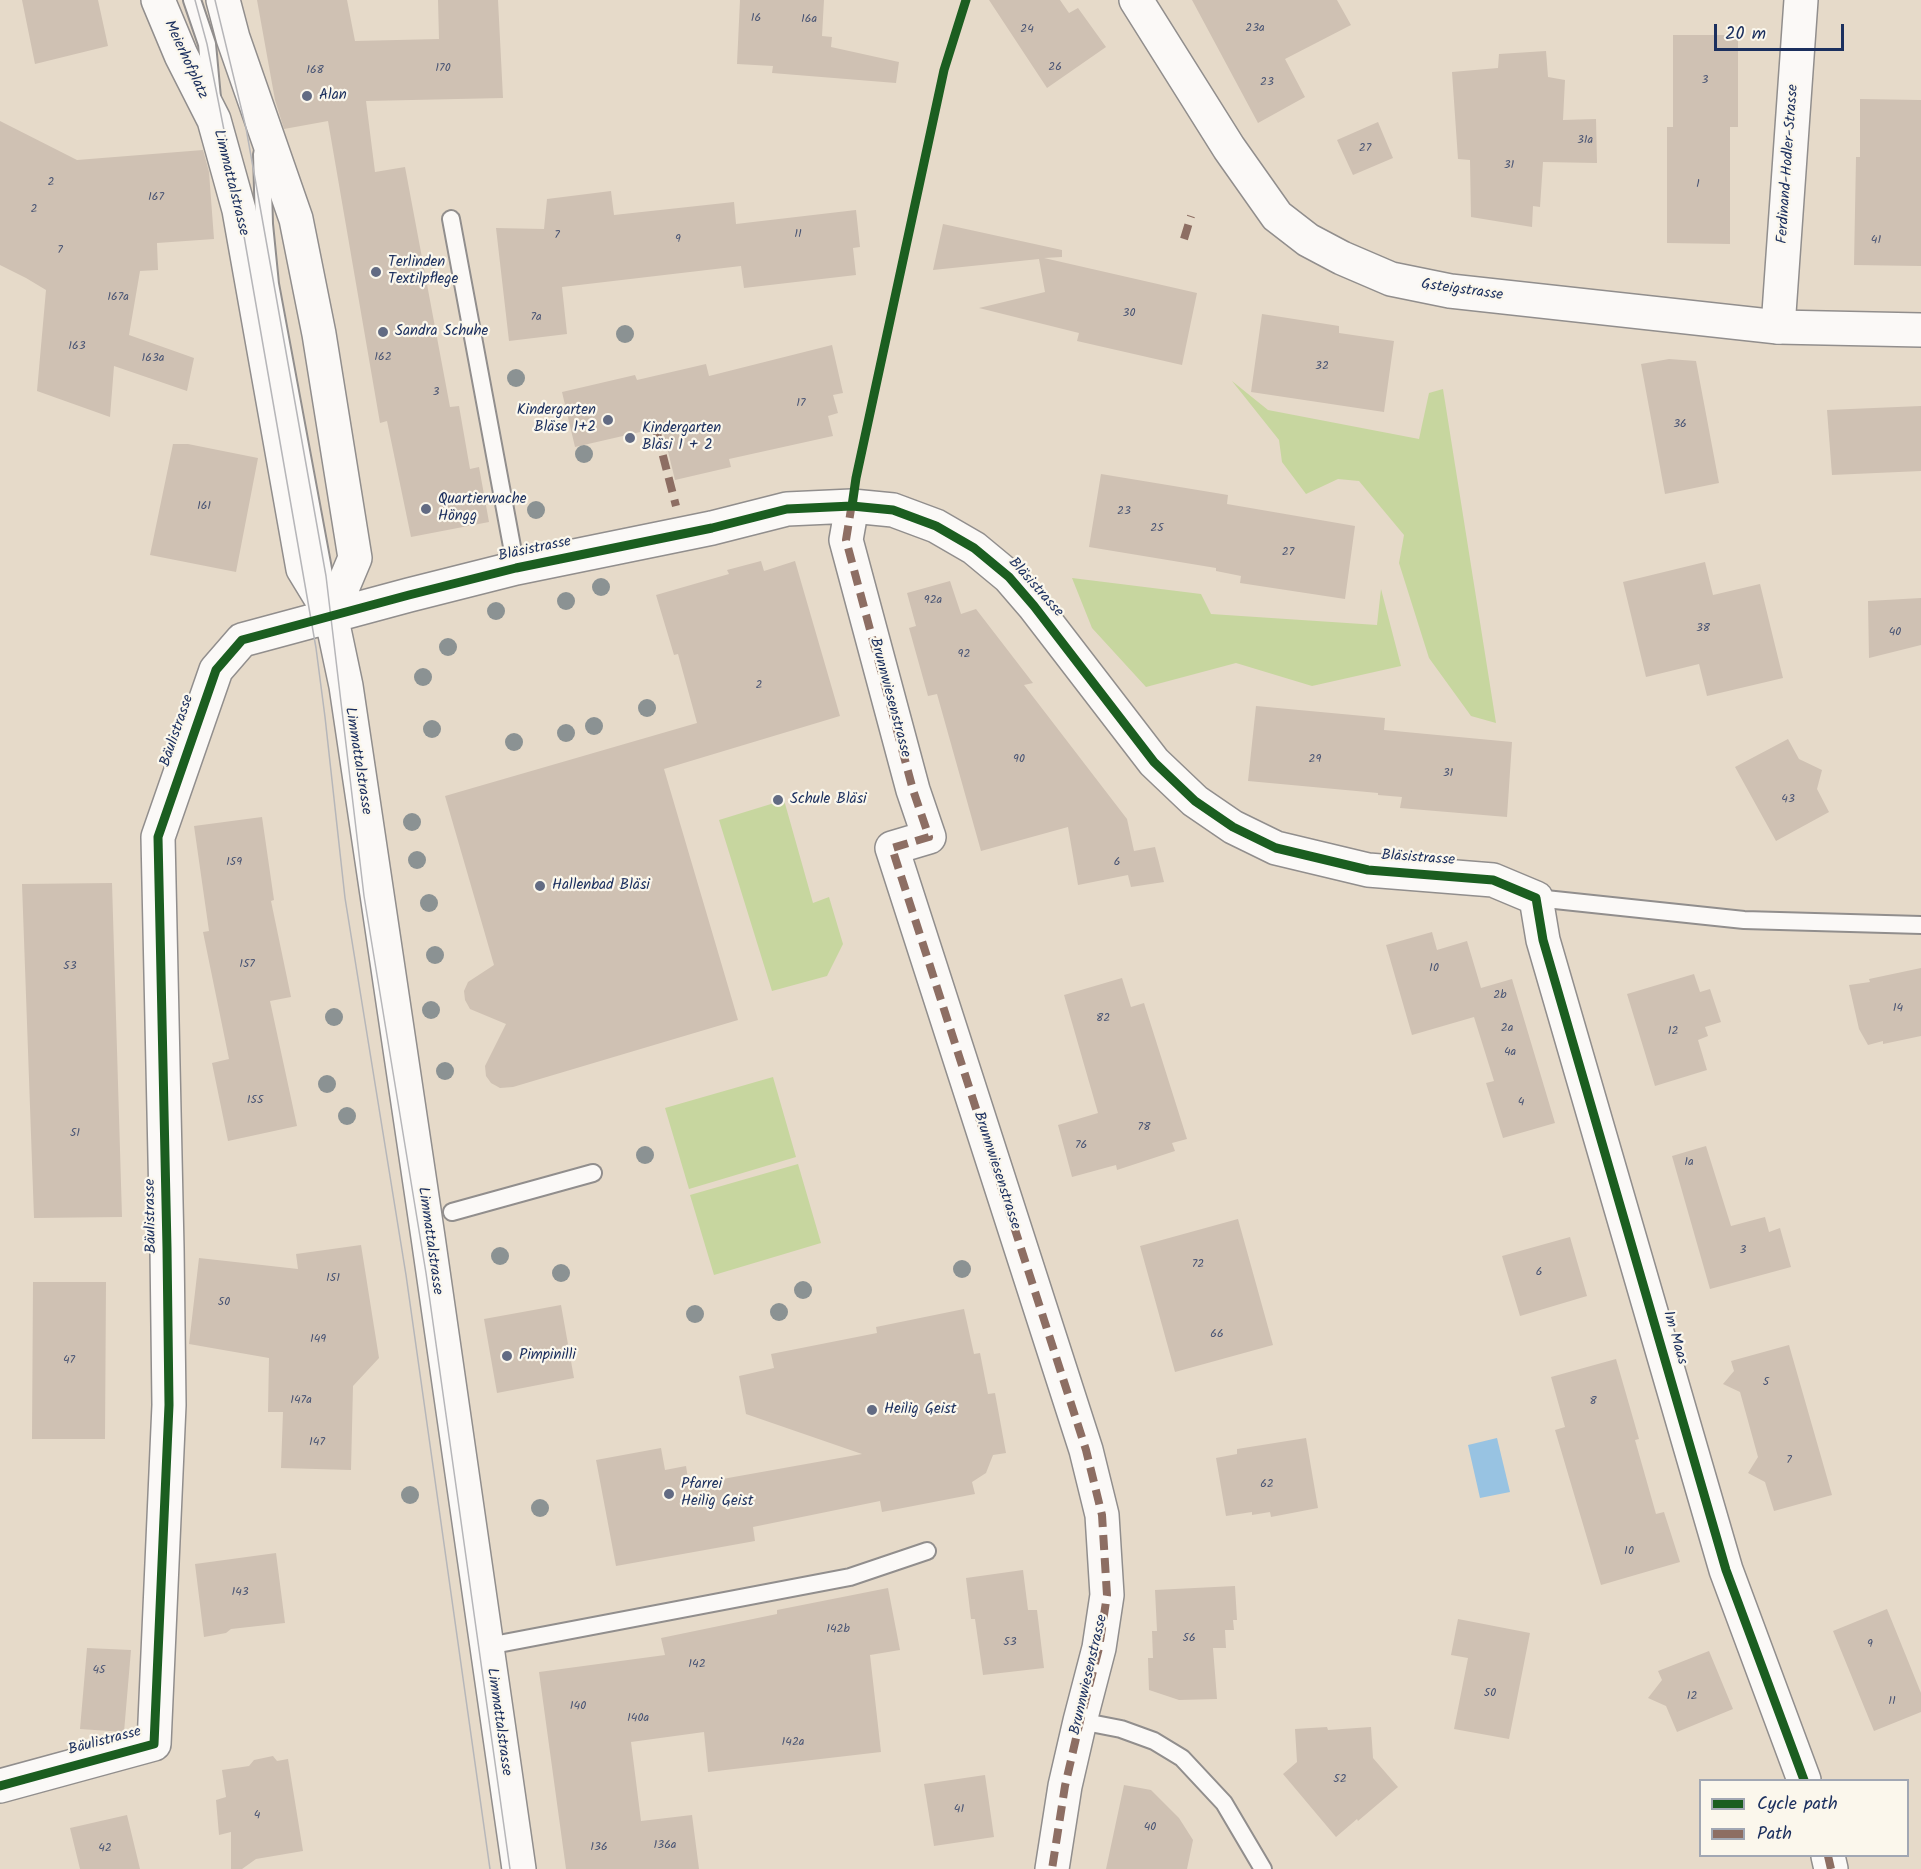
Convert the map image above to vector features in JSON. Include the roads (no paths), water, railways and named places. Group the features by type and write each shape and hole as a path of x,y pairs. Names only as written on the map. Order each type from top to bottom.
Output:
{"street":[{"name":"Meierhofplatz","path":"158,0 181,54 214,120"},
{"path":"224,0 233,38 296,219 319,334 355,558 331,615"},
{"name":"Gsteigstrasse","path":"1136,0 1229,148 1277,216 1308,240 1342,258 1391,279 1450,291 1778,327 1921,330"},
{"name":"Ferdinand-Hodler-Strasse","path":"1778,327 1801,0"},
{"name":"Limmattalstrasse","path":"261,117 214,120 243,227 303,568 331,615 346,686 519,1869"},
{"name":"Bläsistrasse","path":"331,615 516,568 712,528 787,509 852,506 893,510 936,526 974,548 1009,577 1155,762 1195,801 1233,826 1276,848 1368,870 1493,880 1536,898"},
{"name":"Brunnwiesenstrasse","path":"852,506 846,540 910,778 929,837 892,848 1086,1450 1102,1515 1107,1595 1099,1648 1065,1786 1052,1869"},
{"name":"Bäulistrasse","path":"0,1786 154,1744 169,1406 158,837 216,670 242,640 331,615"},
{"name":"Im Maas","path":"1536,898 1543,940 1725,1570 1804,1779"}],"lane":[{"path":"192,0 207,44 214,120"},
{"path":"451,219 516,568"},
{"name":"Bläsistrasse","path":"1536,898 1744,920 1921,925"},
{"path":"452,1212 593,1173"},
{"path":"488,1646 850,1577 927,1551"},
{"path":"1080,1721 1121,1729 1154,1741 1182,1758 1224,1803 1263,1869"}],"water":[{"path":"1497,1438 1510,1492 1480,1498 1468,1445"}],"tram line":[{"path":"195,0 207,44 237,196 316,648 345,898 406,1275 490,1869"},
{"path":"215,0 246,128 326,576 364,896 426,1273 510,1869"}],"place":[{"name":"Alan","path":"307,96"},
{"name":"Terlinden Textilpflege","path":"376,272"},
{"name":"Sandra Schuhe","path":"383,332"},
{"name":"Kindergarten Bläse 1+2","path":"608,420"},
{"name":"Kindergarten Bläsi 1 + 2","path":"630,438"},
{"name":"Quartierwache Höngg","path":"426,509"},
{"name":"Schule Bläsi","path":"778,800"},
{"name":"Hallenbad Bläsi","path":"540,886"},
{"name":"Pimpinilli","path":"507,1356"},
{"name":"Heilig Geist","path":"872,1410"},
{"name":"Pfarrei Heilig Geist","path":"669,1494"}]}
